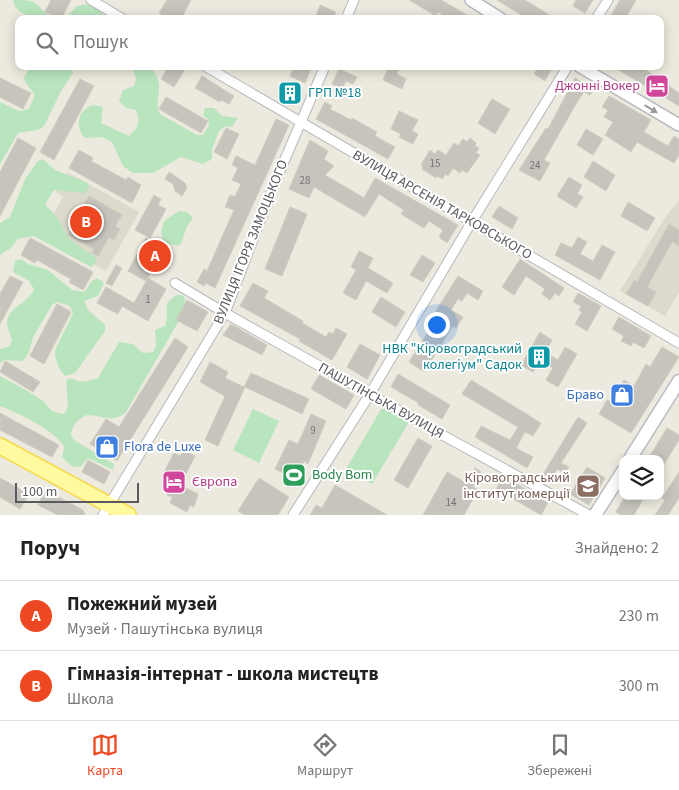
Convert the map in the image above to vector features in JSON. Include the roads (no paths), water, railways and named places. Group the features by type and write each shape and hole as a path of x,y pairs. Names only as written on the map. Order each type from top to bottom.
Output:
{"main road":[{"path":"633,455 679,381"},
{"path":"0,446 106,510 128,515"},
{"path":"595,515 619,477"}],"street":[{"path":"91,0 116,15"},
{"path":"348,15 354,0"},
{"path":"471,0 495,15"},
{"path":"599,15 608,0"},
{"name":"ВУЛИЦЯ АРСЕНІЯ ТАРКОВСЬКОГО","path":"212,70 679,343"},
{"name":"ВУЛИЦЯ ІГОРЯ ЗАМОЦЬКОГО","path":"106,510 224,313 270,194 323,70"},
{"path":"294,515 370,394 471,223 566,70"},
{"path":"586,70 679,125"},
{"name":"ПАШУТІНСЬКА ВУЛИЦЯ","path":"175,283 224,313 589,515"}],"place":[{"name":"Джонні Вокер","path":"657,86"},
{"name":"ГРП №18","path":"290,93"},
{"name":"Гімназія-інтернат - школа мистецтв","path":"86,222"},
{"name":"Пожежний музей","path":"155,256"},
{"name":"НВК \"Кіровоградський колегіум\" Садок","path":"539,357"},
{"name":"Браво","path":"622,395"},
{"name":"Flora de Luxe","path":"107,447"},
{"name":"Body Bom","path":"294,475"},
{"name":"Європа","path":"174,482"},
{"name":"Кіровоградський інститут комерції","path":"588,486"}]}
